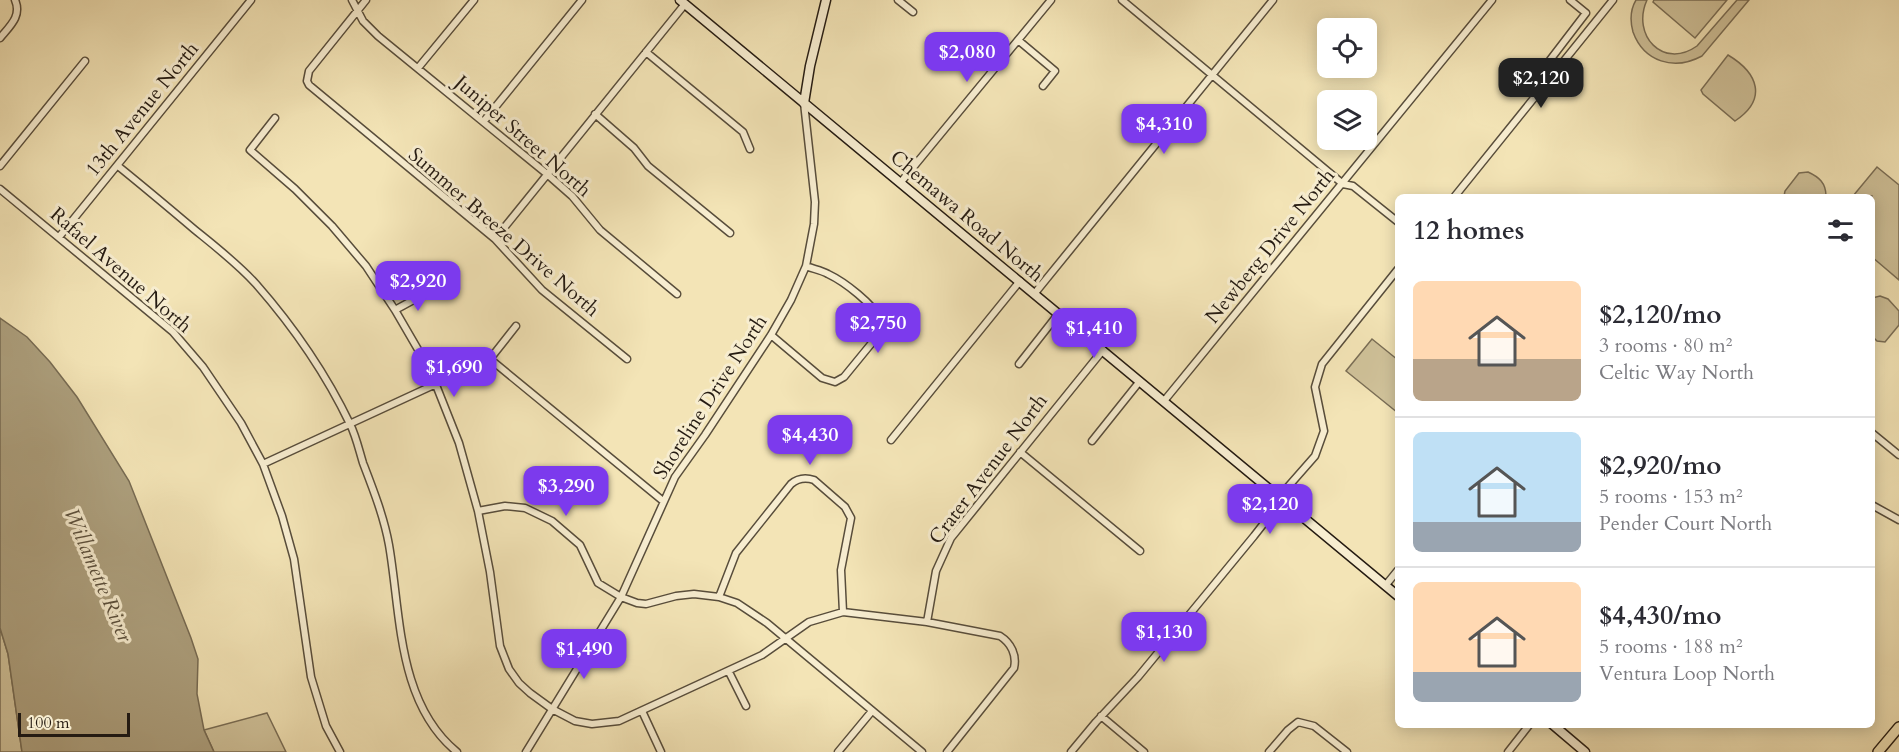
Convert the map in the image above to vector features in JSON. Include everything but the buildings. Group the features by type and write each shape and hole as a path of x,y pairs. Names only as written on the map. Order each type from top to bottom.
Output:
{"main road":[{"path":"1878,752 1899,727"}],"street":[{"path":"0,38 16,15 18,7 15,0"},
{"name":"13th Avenue North","path":"59,237 251,0"},
{"name":"Juniper Street North","path":"352,0 363,21 378,36 547,174 572,196 600,230 677,294"},
{"path":"358,10 366,0"},
{"path":"418,68 474,0"},
{"path":"484,121 582,0"},
{"path":"804,103 810,66 826,0"},
{"path":"898,0 913,12"},
{"path":"901,182 1051,0"},
{"path":"1122,0 1342,184 1353,186 1395,220"},
{"path":"1035,293 1273,0"},
{"name":"Newberg Drive North","path":"1164,401 1492,0"},
{"path":"1550,60 1586,14 1570,0"},
{"path":"1457,194 1613,0"},
{"path":"495,239 646,52 683,2"},
{"name":"Chemawa Road North","path":"683,2 1395,594"},
{"name":"Summer Breeze Drive North","path":"358,10 309,71 307,81 313,90 495,239 542,290 627,359"},
{"path":"1018,40 1055,71 1044,86"},
{"path":"646,52 743,132 750,149"},
{"path":"0,166 85,61"},
{"name":"Shoreline Drive North","path":"526,752 621,597 675,477 771,335 791,300 806,266 814,224 815,202 804,103"},
{"path":"596,114 634,148 648,166 730,233"},
{"path":"275,118 250,150 296,189 366,266 395,310 436,385 459,443 478,511 490,572 500,646 509,669 519,683 552,709 575,721 592,724 619,721 642,711 762,655 809,622 843,612 927,622 992,633 1006,640 1014,654 1014,668 947,752"},
{"path":"118,166 227,256 255,284 288,324 350,424 374,492 388,543 408,667 415,692 433,724 457,752"},
{"name":"Rafael Avenue North","path":"0,189 173,332 224,394 263,464 290,542 311,677 326,726 339,752"},
{"path":"771,335 822,378 835,382 844,377 880,333 882,320 873,308 840,281 827,273 806,266"},
{"path":"1071,752 1138,677 1254,536 1286,489 1315,456 1322,439 1323,423 1315,387 1322,364 1395,273"},
{"path":"891,440 1020,281"},
{"path":"395,310 428,292"},
{"path":"1019,364 1059,313"},
{"path":"263,464 490,358 516,326"},
{"name":"Crater Avenue North","path":"927,622 936,571 946,546 1103,350"},
{"path":"490,358 663,501"},
{"path":"1092,441 1140,381"},
{"path":"1875,435 1899,455"},
{"path":"1020,452 1140,550"},
{"path":"719,597 736,553 791,484 801,478 808,478 814,480 845,507 851,518 841,570 843,612"},
{"path":"478,511 505,506 525,508 552,521 580,545 598,583 621,597 642,604 694,594 719,597 737,603 754,613 922,752"},
{"path":"1875,507 1899,520"},
{"path":"1385,586 1395,574"},
{"path":"729,672 746,706"},
{"path":"642,711 662,752"},
{"path":"838,752 872,711"},
{"path":"1101,716 1144,752"},
{"path":"1269,752 1292,725 1298,722 1314,726 1347,752"},
{"path":"1508,752 1527,728"},
{"path":"1557,728 1585,752"}],"shaded area":[{"path":"1636,0 1647,0 1643,13 1643,25 1653,45 1673,54 1697,46 1737,0 1749,0 1702,56 1691,61 1671,63 1652,57 1638,42 1631,20"},
{"path":"1654,0 1727,0 1695,38 1653,2"},
{"path":"1728,55 1746,70 1755,86 1752,104 1735,121 1701,90"},
{"path":"1877,167 1899,185 1899,280 1875,260 1875,194 1855,194"},
{"path":"1808,172 1815,176 1825,187 1826,194 1784,194 1799,173"},
{"path":"1880,296 1888,299 1899,311 1899,325 1885,342 1875,339 1875,297"},
{"path":"1372,339 1395,358 1395,411 1346,371"},
{"path":"0,628 8,654 22,752 0,752"},
{"path":"267,713 286,752 214,752 204,730"}],"water":[{"name":"Willamette River","path":"0,318 27,337 50,362 77,397 129,481 198,659 197,694 204,730 214,752 22,752 8,654 0,628"}]}
